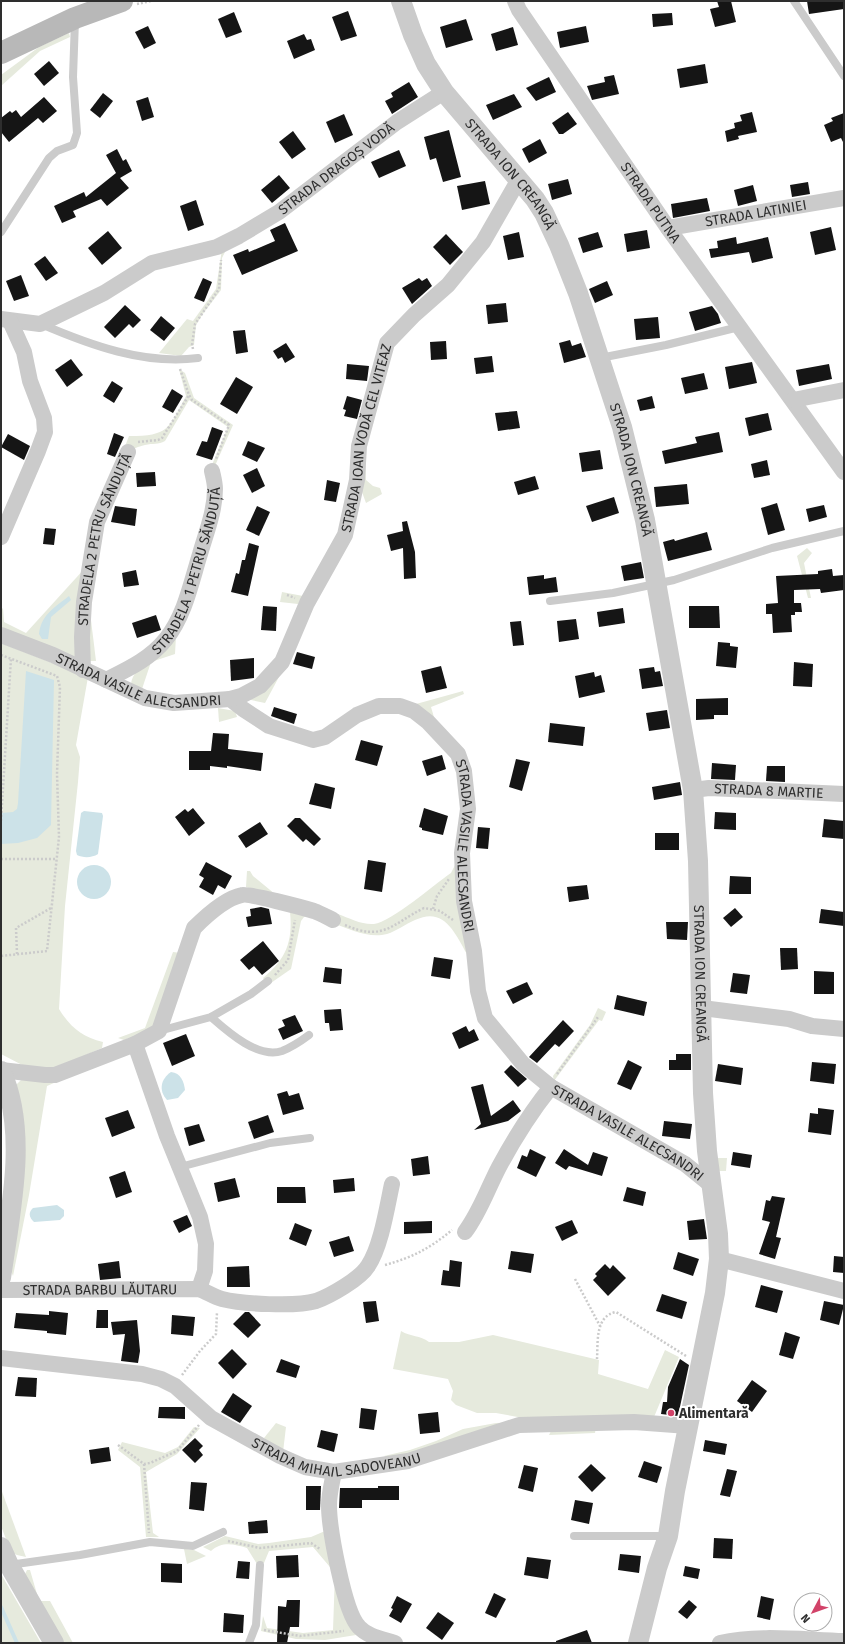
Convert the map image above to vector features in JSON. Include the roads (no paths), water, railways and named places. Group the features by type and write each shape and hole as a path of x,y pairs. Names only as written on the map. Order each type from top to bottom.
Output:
{"main road":[{"path":"1,53 75,18 122,1"}],"street":[{"name":"STRADA ION CREANGĂ","path":"401,1 426,64 444,92 534,199 544,213 578,293 622,427 645,520 693,790 698,861 703,1093 707,1151 720,1259 715,1293 688,1426 668,1536 657,1568 638,1643"},
{"name":"STRADA PUTNA","path":"515,1 519,10 668,228 844,472"},
{"name":"STRADA DRAGOȘ VODĂ","path":"40,324 104,293 152,263 217,247 264,223 397,122 444,92"},
{"name":"STRADA IOAN VODĂ CEL VITEAZ","path":"230,699 241,696 260,686 282,662 307,603 345,535 358,480 359,446 387,343 414,315 448,285 483,242 518,181"},
{"name":"STRADA LATINIEI","path":"668,228 844,198"},
{"path":"5,320 40,324"},
{"path":"1,537 45,432 44,418 30,381 24,352 5,320"},
{"path":"793,400 844,390"},
{"name":"STRADELA 2 PETRU SĂNDUȚĂ","path":"83,670 82,637 84,602 97,522 128,452"},
{"name":"STRADELA 1 PETRU SĂNDUȚĂ","path":"106,680 143,660 156,650 167,638 178,618 193,583 212,515 215,488 212,471"},
{"name":"STRADA VASILE ALECSANDRI","path":"7,638 53,654 83,670 145,698 174,703 230,699 243,710 269,726 313,740 326,737 357,715 373,708 388,705 400,706 414,711 428,722 453,748 461,760 468,808 463,864 464,901 474,951 478,991 485,1018 523,1064 549,1086 685,1164 711,1185"},
{"name":"STRADA 8 MARTIE","path":"693,790 709,788 844,794"},
{"path":"1,1278 11,1204 16,1140 6,1082 1,1070 54,1075 135,1044 159,1031 194,928 224,904 242,894 314,911 333,920"},
{"path":"702,1008 789,1019 812,1026 844,1029"},
{"path":"135,1044 167,1136 200,1217 206,1244 205,1272 200,1289"},
{"path":"460,1229 477,1216 498,1168 549,1086"},
{"path":"685,1164 696,1160 707,1151"},
{"name":"STRADA BARBU LĂUTARU","path":"1,1290 200,1289 218,1298 273,1304 316,1301 350,1282 367,1268 374,1257 392,1184"},
{"path":"720,1259 844,1291"},
{"name":"STRADA MIHAIL SADOVEANU","path":"1,1358 142,1374 161,1379 175,1386 207,1415 280,1456 305,1467 334,1472 408,1461 519,1425 634,1422 688,1426"},
{"path":"334,1472 329,1505 330,1516 339,1570 352,1615 358,1627 370,1634 395,1643"},
{"path":"1,1547 9,1565 54,1643"},
{"path":"720,1643 732,1640 760,1638 844,1641"}],"lane":[{"path":"794,1 844,76"},
{"path":"1,232 49,158 57,151 70,147 75,140 77,119 73,77 75,18"},
{"path":"40,324 77,339 113,351 178,361 197,356"},
{"path":"600,358 666,345 739,327"},
{"path":"550,601 613,593 657,584 772,548 844,531"},
{"path":"159,1031 211,1017 251,994 268,981"},
{"path":"211,1017 241,1041 275,1052 282,1050 309,1035"},
{"path":"180,1167 270,1143 310,1138"},
{"path":"9,1565 80,1555 150,1542 193,1546 223,1532"},
{"path":"574,1536 668,1536"},
{"path":"249,1643 256,1625 259,1605 260,1565"}],"water":[{"path":"69,596 71,600 51,617 48,639 42,639 39,634 40,627 45,617 53,608"},
{"path":"26,671 54,680 51,825 37,838 18,843 1,844 1,813 13,812 17,809 18,803"},
{"path":"84,811 102,813 103,816 98,854 90,857 79,856 77,855 76,851 81,813"},
{"path":"94,865 106,870 111,882 106,894 94,899 82,894 77,882 82,870"},
{"path":"171,1072 180,1076 185,1090 178,1098 167,1100 162,1092 162,1085 165,1078"},
{"path":"57,1205 64,1210 64,1216 60,1220 34,1222 30,1217 30,1212 33,1208"}],"waterway":[{"path":"1,1607 17,1643"}],"place":[{"name":"Alimentară","path":"671,1413"}]}
